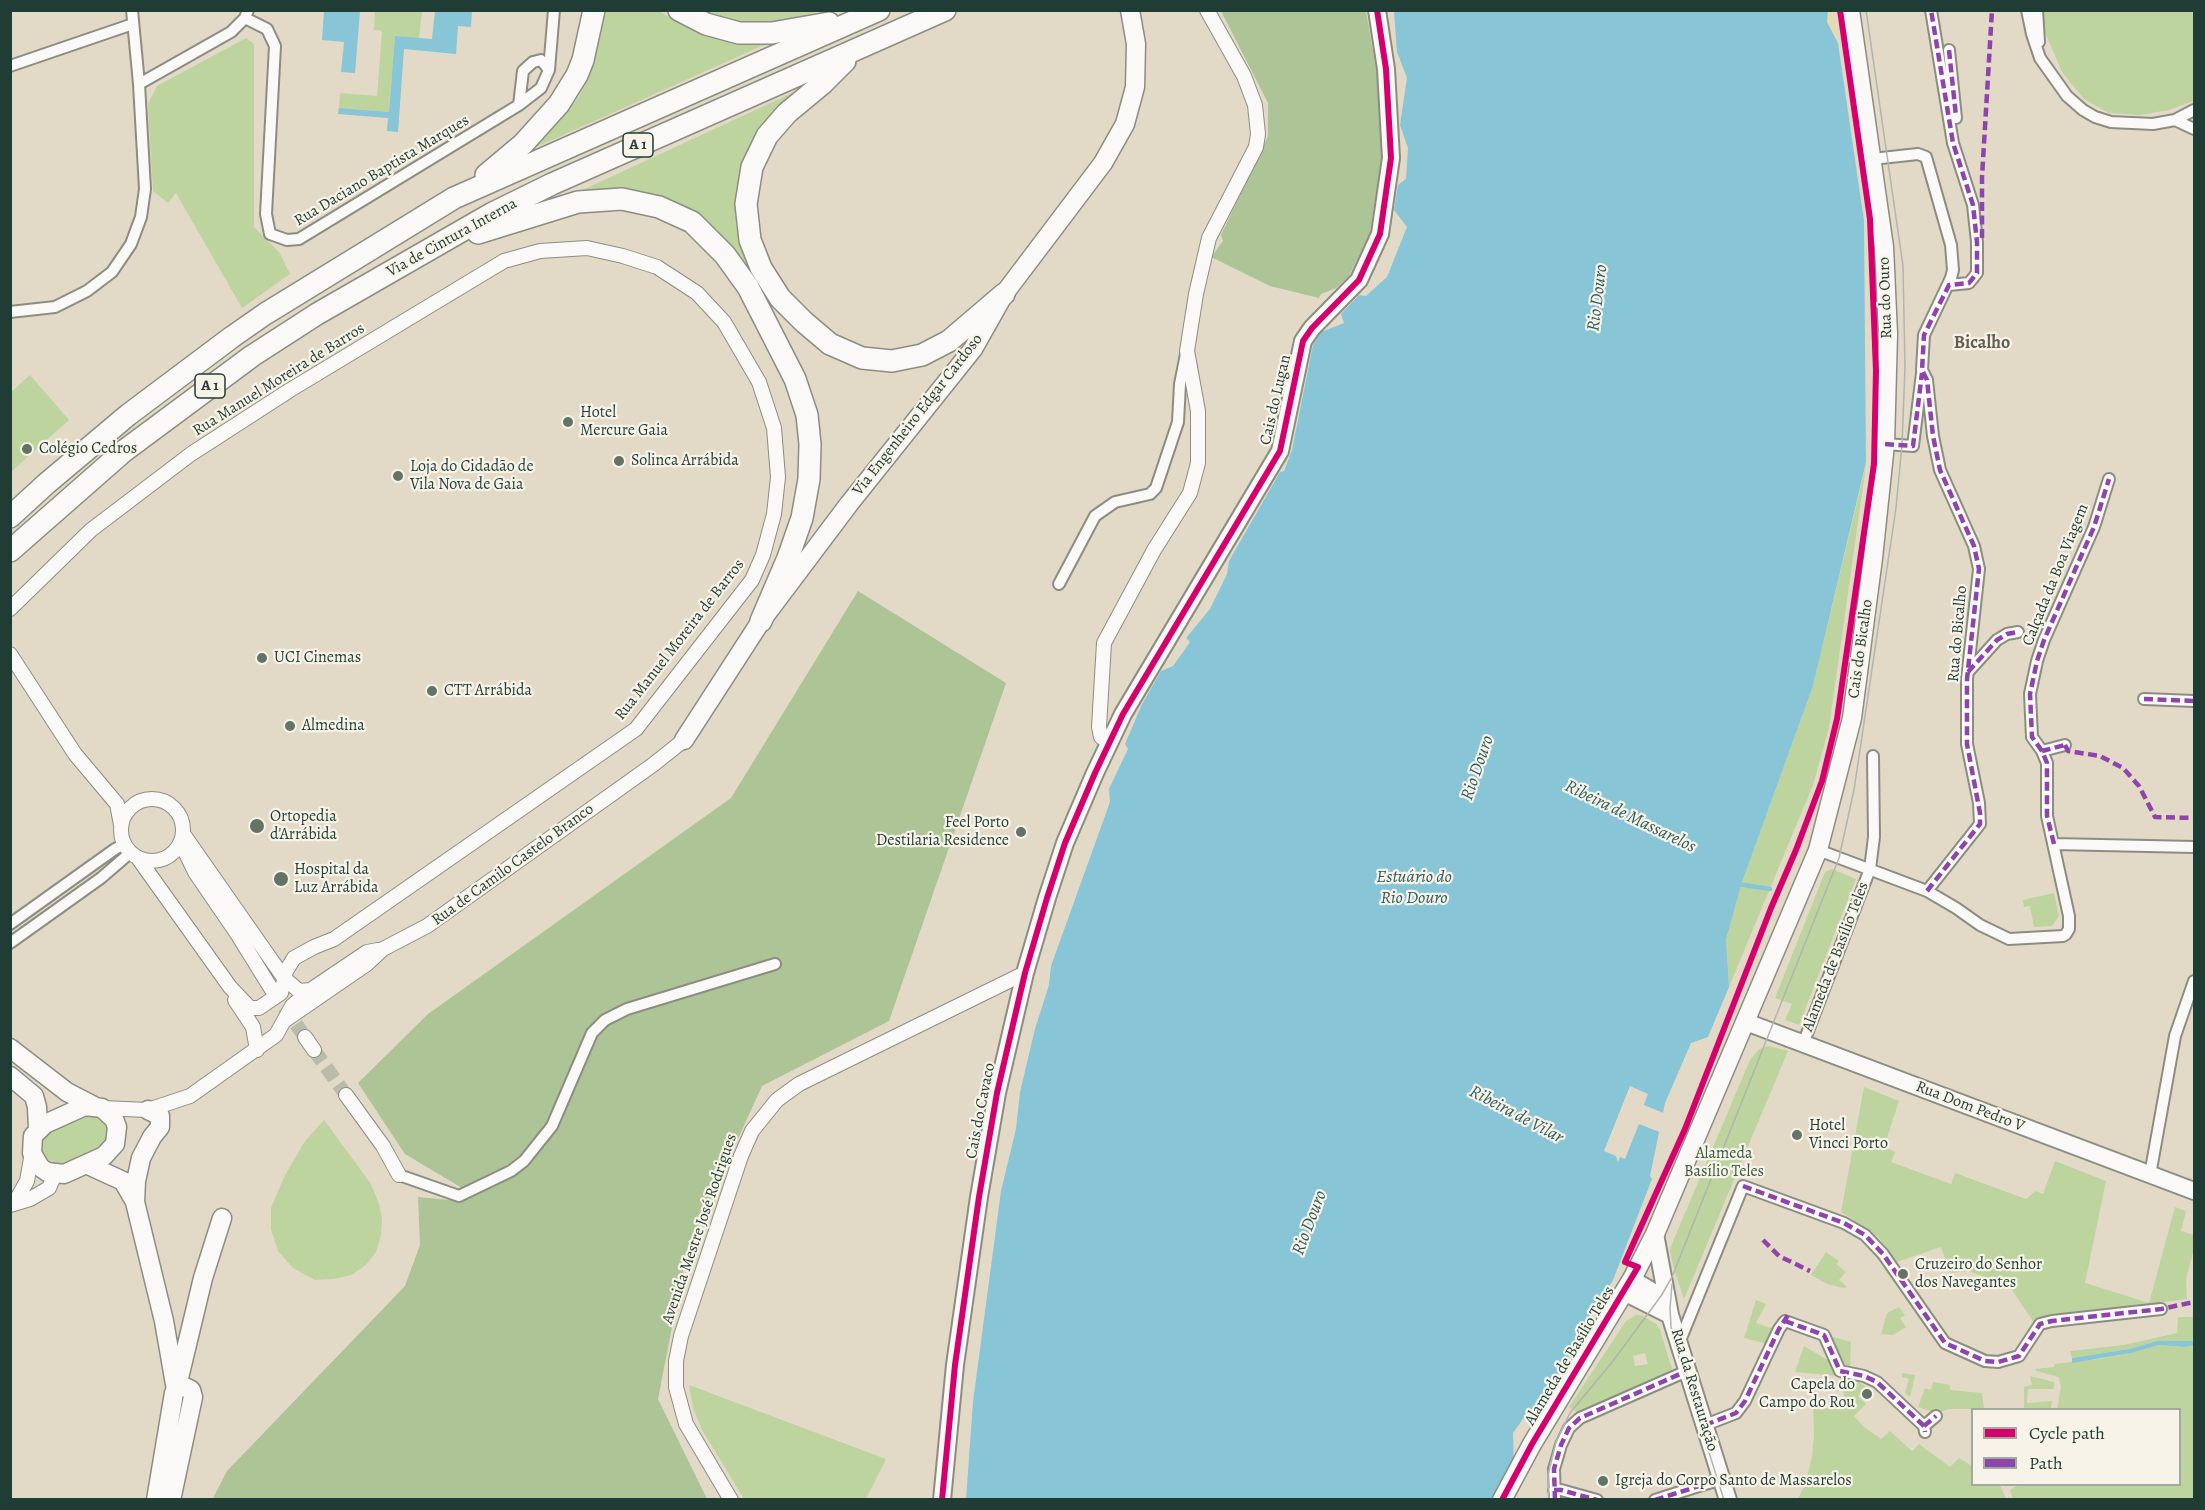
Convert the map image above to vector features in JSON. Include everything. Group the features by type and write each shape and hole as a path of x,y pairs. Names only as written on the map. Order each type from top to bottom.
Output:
{"highway":[{"path":"454,198 523,144 559,104 577,75 583,60 594,10"},
{"path":"678,10 723,29 756,33 788,31 872,13"},
{"name":"Via de Cintura Interna","path":"10,551 124,451 243,363 317,314 491,214 552,184 945,10"},
{"name":"Via de Cintura Interna","path":"10,517 128,415 232,337 265,314 454,198 872,13"},
{"path":"852,53 822,84 787,113 767,136 752,167 746,204 750,240 761,268 780,298 804,322 830,344 862,358 892,361 922,355 949,341 1004,294"},
{"path":"430,249 530,215 578,202 622,199 659,207 692,222 725,255 748,287 795,379 805,404 810,444 809,479 802,518 761,621"}],"main road":[{"name":"Via Engenheiro Edgar Cardoso","path":"684,740 761,621 849,504 973,349 1004,294 1103,163 1125,124 1135,87 1136,45 1130,10"},
{"name":"Cais do Lugan","path":"1109,742 1202,580 1280,451 1303,341 1312,328 1359,280 1380,234 1391,158 1386,69 1377,10"},
{"name":"Rua do Ouro","path":"1850,10 1884,248 1888,334 1885,444"},
{"name":"Cais do Bicalho","path":"1818,850 1852,718 1874,558 1885,444"},
{"name":"Cais do Cavaco","path":"942,1500 950,1401 979,1197 997,1093 1025,973 1065,843 1109,742"},
{"name":"Alameda de Basílio Teles","path":"1502,1500 1524,1459 1628,1286 1655,1234 1818,850"},
{"name":"Rua Dom Pedro V","path":"1746,1022 2194,1191"},
{"path":"10,1047 67,1092 109,1113 117,1127 115,1144 104,1156 64,1174 55,1174 40,1167 32,1153 33,1136 38,1129 34,1096 10,1076"},
{"name":"Rua de Camilo Castelo Branco","path":"38,1129 85,1106 98,1107"},
{"path":"135,1202 136,1181 141,1158 160,1127 160,1116 148,1110"},
{"path":"86,1164 123,1181 135,1202 180,1398 182,1448 171,1500"},
{"path":"156,1500 180,1398 202,1278 222,1218"},
{"name":"Rua da Restauração","path":"1655,1234 1669,1309 1728,1500"},
{"name":"Rua da Restauração","path":"1628,1286 1669,1309"}],"street":[{"path":"10,312 55,307 87,291 112,272 131,244 141,217 145,189 132,10"},
{"name":"Rua Daciano Baptista Marques","path":"247,14 267,29 274,46 266,214 270,234 287,240 299,239 519,105 541,88 549,69 554,10"},
{"path":"1059,584 1095,516 1115,502 1150,494 1156,488 1178,422 1180,384 1196,294 1209,238 1256,147 1258,134 1255,105 1244,76 1207,10"},
{"path":"1931,10 1953,143 1973,205 1977,242 1977,273 1969,283 1949,285"},
{"path":"2027,10 2040,58 2067,96 2082,110 2095,117 2130,124 2153,124 2175,120 2194,110"},
{"path":"2037,10 2040,58"},
{"path":"139,84 231,32 247,14"},
{"path":"10,66 133,24"},
{"path":"1949,50 1958,136 1953,143"},
{"path":"519,105 524,71 533,62 541,60 549,69"},
{"path":"2175,120 2194,129"},
{"name":"Rua do Bicalho","path":"1872,159 1918,154 1926,157 1951,245 1953,270 1949,285 1924,334 1913,446 1885,444"},
{"name":"Rua Manuel Moreira de Barros","path":"10,609 91,530 191,454 290,390 504,261 540,251 587,248 657,267 697,293 724,322 759,382 774,428 778,477 774,513 764,555 752,580 636,729 334,939 300,954 290,964 280,993 259,1008 250,1008 230,987"},
{"path":"1109,742 1101,737 1099,727 1104,643 1154,550 1190,493 1198,463 1198,411 1186,351"},
{"name":"Rua do Bicalho","path":"1922,370 1927,380 1940,470 1974,546 1979,569 1968,672 1967,744 1979,803 1980,824 1927,891"},
{"name":"Calçada da Boa Viagem","path":"1927,891 1980,925 2009,939 2063,936 2069,929 2069,916 2047,816 2047,763 2032,736 2030,693 2044,640 2094,527 2109,479"},
{"name":"Calçada da Boa Viagem","path":"1968,672 1997,640 2007,634 2018,632"},
{"path":"10,654 75,754 117,804 121,835 230,987 234,999 253,1027 257,1050"},
{"path":"2144,699 2194,701"},
{"name":"Rua de Camilo Castelo Branco","path":"284,1021 367,964 383,949 427,927 639,775 684,740"},
{"path":"2042,751 2065,745"},
{"name":"Alameda de Basílio Teles","path":"1803,1044 1870,869 1874,837 1873,756"},
{"path":"121,825 124,815 138,802 148,798 158,799 175,808 181,816 183,839 195,872 272,990"},
{"path":"183,839 284,978 299,991 311,990"},
{"path":"10,924 115,849 131,852 147,861 160,861 168,857 183,839"},
{"path":"2054,844 2194,847"},
{"path":"1818,850 1927,891"},
{"path":"10,943 101,878 131,852"},
{"name":"Rua de Camilo Castelo Branco","path":"98,1107 148,1110 190,1096 276,1035 292,1006 311,990 368,951 383,949"},
{"path":"346,1095 383,1146 399,1175 459,1196 511,1171 524,1161 552,1126 592,1033 605,1020 627,1009 775,964"},
{"name":"Avenida Mestre José Rodrigues","path":"731,1500 684,1418 676,1387 676,1361 681,1336 741,1156 752,1131 777,1100 799,1084 1025,973"},
{"path":"2150,1175 2175,1036 2194,981"},
{"path":"305,1038 314,1050"},
{"path":"13,1204 27,1181 32,1153"},
{"path":"13,1204 30,1199 49,1188 55,1174"},
{"path":"1679,1343 1743,1186 1844,1223 1865,1235 1883,1254 1945,1343 1985,1361 1998,1362 2019,1356 2040,1324 2161,1309"},
{"path":"1705,1425 1736,1413 1745,1401 1785,1321 1824,1335 1840,1371 1864,1376 1878,1382 1925,1429 1936,1416"},
{"path":"1555,1495 1554,1469 1569,1428 1580,1418 1687,1371"},
{"path":"1655,1500 1721,1479"},
{"path":"1555,1495 1561,1490 1597,1500"}],"green space":[{"path":"375,11 422,11 419,39 395,37 389,112 339,108 340,93 377,96 382,31 374,30"},
{"path":"604,11 659,11 695,32 729,41 771,42 534,148 560,121 580,95 596,56"},
{"path":"696,11 819,11 768,24 737,24"},
{"path":"1221,11 1366,11 1377,74 1382,156 1370,233 1349,276 1336,288 1321,294 1319,298 1270,286 1211,257 1223,241 1221,235 1268,136 1268,103"},
{"path":"2036,11 2194,11 2194,101 2169,110 2140,115 2109,113 2084,99 2062,72"},
{"path":"246,38 254,44 254,227 279,252 290,274 242,308 176,193 168,203 153,191 148,104 157,86"},
{"path":"803,88 778,105 759,131 741,165 735,204 736,226 746,263 754,280 699,217 576,193"},
{"name":"Colégio Cedros","path":"30,375 69,420 11,472 11,392"},
{"path":"1866,465 1829,728 1813,785 1729,987 1726,940 1741,885 1813,686"},
{"path":"858,591 1006,683 889,1021 762,1086 687,1250 658,1399 707,1499 212,1500 227,1471 405,1286 420,1245 418,1197 461,1201 462,1188 405,1154 358,1083 428,1014 731,798"},
{"path":"1832,869 1856,879 1799,1025 1785,1020 1792,1004 1775,998 1825,872"},
{"path":"2054,893 2059,916 2052,926 2034,927 2030,906 2024,907 2023,900"},
{"name":"Alameda Basílio Teles","path":"1769,1046 1788,1051 1684,1299 1674,1269 1671,1246 1750,1060 1759,1049"},
{"path":"1864,1087 1899,1101 1884,1147 1895,1152 1891,1162 1951,1184 1955,1173 2026,1199 2036,1191 2043,1194 2055,1161 2106,1181 2085,1283 2149,1303 2175,1207 2186,1211 2181,1231 2194,1235 2194,1249 2186,1279 2187,1299 2047,1317 2035,1324 2010,1287 1969,1271 1950,1273 1941,1247 1897,1262 1879,1238 1841,1212"},
{"path":"86,1114 98,1115 107,1123 110,1135 105,1146 65,1164 48,1160 42,1149 46,1132"},
{"path":"324,1120 371,1184 382,1219 381,1235 376,1252 366,1265 351,1275 315,1280 293,1268 278,1251 271,1229 271,1208 284,1177 305,1141"},
{"path":"1826,1252 1839,1261 1836,1264 1846,1272 1839,1280 1847,1287 1827,1284 1811,1275"},
{"path":"1756,1300 1766,1304 1756,1323 1774,1329 1767,1344 1744,1338"},
{"path":"1899,1307 1905,1315 1900,1318 1906,1327 1893,1335 1881,1334 1887,1313"},
{"path":"1636,1315 1641,1315 1656,1324 1673,1372 1579,1413 1569,1407 1626,1321","holes":["1645,1353 1648,1364 1635,1366 1633,1356"]},
{"path":"2178,1317 2194,1317 2194,1341 2157,1341 2129,1349 2072,1358 2070,1351 2124,1345 2177,1333"},
{"path":"1833,1337 1851,1342 1850,1366 1841,1364"},
{"path":"2159,1345 2185,1347 2194,1345 2194,1499 2013,1499 2010,1490 2017,1486 2181,1486 2181,1408 2057,1408 2061,1387 2059,1377 2035,1369 2131,1353"},
{"path":"1804,1346 1831,1362 1838,1376 1795,1372"},
{"path":"1902,1373 1915,1375 1910,1397 1905,1393 1909,1379 1902,1377"},
{"path":"2030,1376 2054,1382 2054,1389 2028,1389 2027,1403 2052,1401 2051,1408 2024,1408 2024,1387 2032,1385"},
{"path":"1859,1382 1866,1387 1858,1396 1866,1404 1854,1416 1864,1427 1881,1439 1890,1431 1912,1451 1919,1444 1950,1467 1959,1458 1971,1465 1971,1486 2000,1486 2006,1499 1798,1499 1806,1482 1812,1456 1813,1400 1821,1410 1846,1401 1842,1389"},
{"path":"1933,1382 1950,1385 1950,1390 1982,1393 1984,1408 1949,1409 1936,1413 1918,1407 1925,1388 1931,1390"},
{"path":"689,1385 886,1459 866,1499 744,1499 702,1430 693,1408"}],"sand":[{"path":"1828,11 1833,11 1838,43 1827,22"}],"water":[{"path":"324,11 360,11 355,73 341,72 344,42 322,40"},
{"path":"435,11 472,11 471,27 458,26 456,54 404,49 398,132 387,131 388,118 338,114 339,108 389,112 395,36 432,39"},
{"name":"Estuário do Rio Douro","path":"1394,11 1828,11 1827,22 1838,43 1864,221 1866,462 1813,686 1741,885 1726,940 1729,987 1708,1037 1691,1043 1665,1103 1650,1176 1652,1179 1613,1280 1532,1421 1525,1416 1513,1433 1515,1499 966,1500 973,1402 1001,1191 1016,1129 1020,1092 1035,1029 1049,985 1051,966 1110,802 1109,789 1128,749 1125,744 1142,704 1161,671 1173,666 1190,642 1186,638 1210,609 1227,574 1229,561 1280,472 1284,471 1292,450 1313,345 1321,332 1344,323 1341,314 1359,295 1366,296 1387,277 1407,227 1394,210 1398,185 1406,179 1408,148 1400,125 1407,78 1397,52"},
{"path":"2157,1341 2194,1341 2194,1345 2185,1347 2159,1345 2131,1353 2072,1363 2072,1358 2129,1349"}],"pier":[{"path":"1630,1086 1648,1094 1644,1105 1666,1114 1662,1133 1639,1124 1625,1159 1620,1157 1618,1162 1616,1156 1604,1151"}],"waterway":[{"name":"Ribeira de Massarelos","path":"1737,884 1770,889"}],"tunnel":[{"path":"272,990 305,1037"},
{"path":"314,1050 346,1095"}],"tram line":[{"path":"1549,1500 1548,1475 1556,1442 1570,1413 1613,1361 1661,1296 1672,1277 1839,858 1854,790 1896,508 1902,445 1905,367 1903,266 1866,10"},
{"path":"1672,1284 1671,1327 1676,1348 1724,1500"}],"marked path":[{"path":"1927,891 1980,824 1967,744 1967,679 1979,569 1974,546 1940,470 1933,436 1927,380 1922,370 1924,335 1949,285 1969,283 1977,273 1977,242 1973,205 1953,143 1931,10"},
{"path":"1982,238 1982,177 1992,10"},
{"path":"1949,50 1956,116"},
{"path":"1885,444 1913,446 1922,373"},
{"path":"2042,751 2032,737 2030,694 2037,661 2094,527 2109,479"},
{"path":"1968,672 1997,640 2007,634 2018,632"},
{"path":"2144,699 2194,701"},
{"path":"2065,745 2068,751 2100,756 2123,768 2139,786 2155,817 2194,818"},
{"path":"2054,844 2047,816 2047,763 2042,751 2065,745"},
{"path":"1743,1186 1844,1223 1865,1235 1883,1254 1945,1343 1985,1361 1998,1362 2019,1356 2040,1324 2161,1309 2194,1302"},
{"path":"1763,1240 1779,1256 1810,1271"},
{"path":"1705,1425 1736,1413 1745,1401 1779,1329 1790,1312"},
{"path":"1785,1321 1824,1335 1840,1371 1864,1376 1877,1382 1924,1426 1925,1432"},
{"path":"1555,1500 1554,1469 1569,1428 1580,1418 1687,1371"},
{"path":"1924,1426 1936,1416"},
{"path":"1655,1500 1721,1479"},
{"path":"1554,1490 1597,1500"}],"cycle path":[{"path":"942,1500 955,1365 979,1197 997,1093 1025,973 1065,843 1123,714 1280,451 1303,341 1312,328 1359,280 1380,234 1391,158 1386,69 1377,10"},
{"path":"1502,1500 1532,1444 1638,1267 1625,1262 1685,1129 1796,850 1822,781 1837,719 1874,464 1876,371 1870,219 1840,10"}],"place":[{"name":"Hotel Mercure Gaia","path":"568,422"},
{"name":"Colégio Cedros","path":"27,449"},
{"name":"Solinca Arrábida","path":"619,461"},
{"name":"Loja do Cidadão de Vila Nova de Gaia","path":"398,476"},
{"name":"UCI Cinemas","path":"262,658"},
{"name":"CTT Arrábida","path":"432,691"},
{"name":"Almedina","path":"290,726"},
{"name":"Ortopedia d'Arrábida","path":"257,826"},
{"name":"Feel Porto Destilaria Residence","path":"1021,832"},
{"name":"Hospital da Luz Arrábida","path":"281,879"},
{"name":"Hotel Vincci Porto","path":"1797,1135"},
{"name":"Cruzeiro do Senhor dos Navegantes","path":"1903,1274"},
{"name":"Capela do Campo do Rou","path":"1867,1394"},
{"name":"Igreja do Corpo Santo de Massarelos","path":"1603,1481"}],"district":[{"name":"Bicalho","path":"1982,344"}],"water label":[{"name":"Rio Douro","path":"1598,298"},
{"name":"Rio Douro","path":"1478,768"},
{"name":"Ribeira de Vilar","path":"1516,1115"},
{"name":"Rio Douro","path":"1310,1223"}]}
